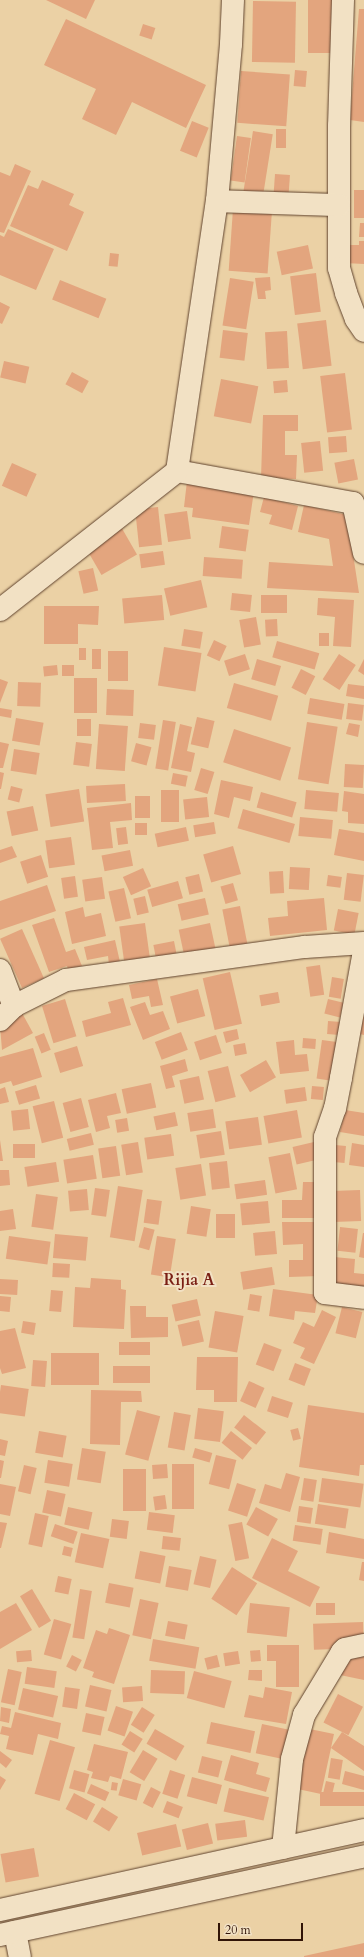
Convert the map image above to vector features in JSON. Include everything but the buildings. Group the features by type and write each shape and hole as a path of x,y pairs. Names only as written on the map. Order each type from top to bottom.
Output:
{"street":[{"path":"0,610 177,471 217,201 231,44 233,0"},
{"path":"343,0 339,268 346,293 356,319 364,331"},
{"path":"217,201 339,205"},
{"path":"177,471 353,503 364,553"},
{"path":"0,970 7,1013 66,980 305,947 364,943"},
{"path":"364,951 335,1108 325,1137 325,1293 364,1298"},
{"path":"283,1848 292,1759 304,1715 342,1652 345,1649 364,1645"},
{"path":"0,1910 364,1830"},
{"path":"20,1957 7,1934 364,1856"}],"district":[{"name":"Rijia A","path":"189,1280"}]}
